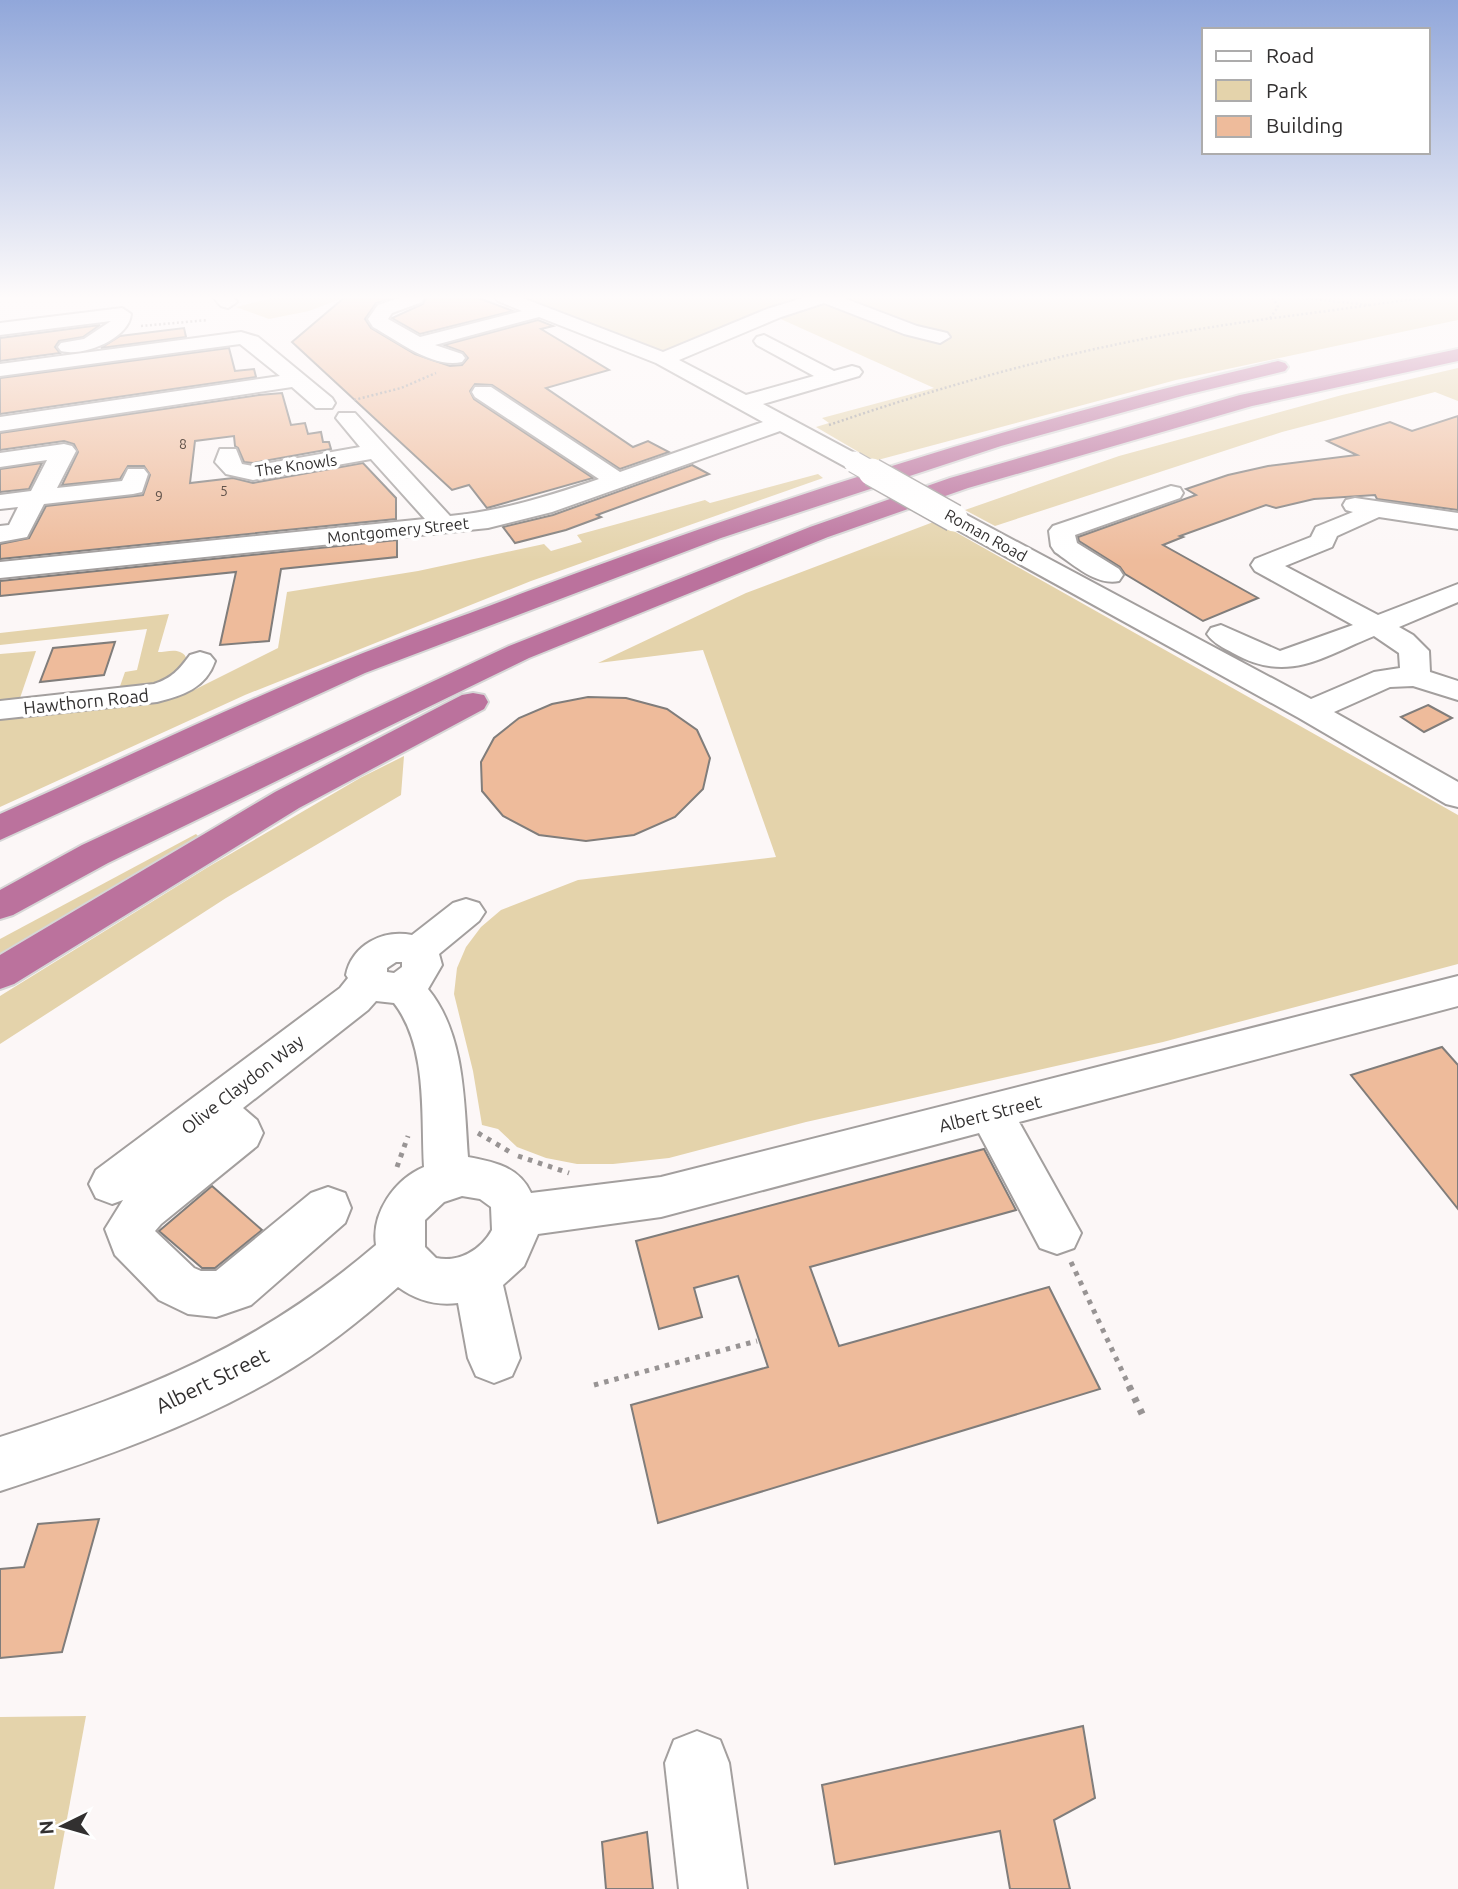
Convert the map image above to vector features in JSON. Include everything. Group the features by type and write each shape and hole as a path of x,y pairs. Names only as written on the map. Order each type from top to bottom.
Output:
{"highway":[{"path":"0,828 330,677 637,559 801,502 1030,431 1196,385"},
{"path":"0,906 95,854 519,652 680,586 819,532 971,480 1248,400 1317,385"},
{"path":"0,857 357,686 801,502"},
{"path":"0,974 287,800 528,672 680,586"}],"street":[{"path":"0,424 262,385"},
{"path":"303,385 324,403"},
{"name":"Roman Road","path":"712,385 1310,711 1458,796"},
{"path":"743,402 799,385"},
{"path":"476,390 618,481"},
{"path":"347,410 375,451 445,526"},
{"name":"Montgomery Street","path":"0,570 445,526 513,515 791,428"},
{"path":"0,460 64,451 18,532 0,534"},
{"name":"The Knowls","path":"228,454 227,462 234,469 253,473 375,451"},
{"path":"0,502 133,487 136,474"},
{"path":"1171,493 1062,531 1064,546 1087,564 1267,657 1291,659 1458,592"},
{"path":"1415,677 1414,651 1403,640 1264,565 1323,541 1325,532 1366,516 1364,507 1458,521"},
{"name":"Hawthorn Road","path":"0,710 157,693 174,688 190,678 199,668 200,661"},
{"path":"1415,677 1458,701"},
{"path":"1310,711 1385,678 1415,677 1458,691"},
{"name":"Olive Claydon Way","path":"112,1184 227,1120 354,999 396,973 466,912"},
{"path":"396,973 415,998 437,1058 447,1178"},
{"name":"Albert Street","path":"518,1216 660,1197 991,1114 1458,991"},
{"path":"991,1114 1057,1233"},
{"path":"227,1120 144,1209 129,1229 132,1240 186,1292 201,1296 217,1295 234,1289 328,1208"},
{"path":"477,1176 491,1180 511,1196 518,1216 514,1239 506,1254 492,1267 477,1276 440,1282 423,1277 410,1267 401,1254 399,1228 410,1203 421,1192 447,1178 477,1176"},
{"name":"Albert Street","path":"0,1464 93,1433 192,1395 244,1368 287,1342 354,1295 401,1254"},
{"path":"477,1276 494,1358"},
{"path":"697,1763 713,1889"}],"path":[{"path":"347,410 408,385"},
{"path":"791,428 956,385"},
{"path":"405,1145 411,1125"},
{"path":"481,1135 533,1163 579,1174"},
{"path":"1057,1233 1143,1416"},
{"path":"594,1385 757,1341"}],"green space":[{"path":"928,385 1157,385 874,461 816,427 829,423 822,418 934,388"},
{"path":"1384,385 1458,385 1458,401 1435,392 1282,432 995,526 965,510 1119,456"},
{"path":"818,474 823,478 531,581 245,695 0,807 0,717 158,703 190,692 278,648 287,592 418,571 544,544 551,551 582,542 577,535 705,500 710,503"},
{"path":"936,521 1458,815 1458,964 1163,1042 806,1122 669,1158 613,1164 577,1164 546,1158 517,1147 498,1129 482,1125 473,1071 454,994 457,968 466,947 481,927 501,910 578,880 776,857 703,650 598,663 746,593"},
{"path":"169,614 158,652 178,651 185,655 185,664 172,678 153,686 119,689 125,672 137,670 147,629 0,645 0,633"},
{"path":"36,651 20,698 0,701 0,654"},
{"path":"404,756 401,795 226,898 0,1044 0,996 208,867 360,778"},
{"path":"196,834 201,839 0,961 0,939"},
{"path":"86,1716 54,1889 0,1889 0,1717"}],"building":[{"path":"0,385 200,385 0,414"},
{"path":"339,385 474,385 470,391 474,399 593,478 487,508 469,485 452,490"},
{"path":"492,385 556,385 546,388 633,447 648,441 669,452 620,469"},
{"path":"282,393 291,425 305,423 308,434 321,432 323,442 329,442 331,449 253,463 244,462 235,446 234,436 195,441 190,483 233,478 253,483 363,463 396,498 396,519 0,559 0,544 29,538 46,506 143,495 150,475 144,466 128,466 120,479 62,485 78,452 74,444 64,441 0,450 0,433"},
{"path":"1458,416 1458,510 1377,499 1375,495 1314,499 1276,508 1266,505 1180,536 1183,537 1163,545 1258,598 1203,621 1125,574 1120,567 1079,541 1078,537 1196,495 1186,489 1228,475 1268,466 1357,455 1327,441 1390,422 1412,431"},
{"path":"42,463 29,489 0,492 0,469"},
{"path":"692,465 709,474 597,515 601,517 566,530 515,543 503,527 553,515"},
{"path":"397,540 397,557 281,569 269,641 220,645 236,572 0,596 0,581"},
{"path":"115,642 104,675 40,682 53,648"},
{"path":"588,697 626,698 667,709 697,730 710,758 703,789 675,817 634,835 586,841 539,835 503,816 482,791 481,762 494,738 519,718 552,704"},
{"path":"1428,705 1452,718 1424,732 1401,717"},
{"path":"1442,1047 1458,1065 1458,1209 1351,1075"},
{"path":"984,1149 1016,1210 810,1267 839,1346 1049,1287 1100,1389 658,1523 631,1405 768,1367 738,1276 694,1288 702,1317 659,1329 636,1241"},
{"path":"212,1186 262,1230 215,1268 202,1268 159,1231"},
{"path":"99,1519 62,1652 0,1658 0,1569 24,1567 38,1524"},
{"path":"1083,1726 1095,1798 1054,1820 1070,1889 1010,1889 1000,1831 835,1864 822,1785"},
{"path":"647,1832 653,1889 606,1889 602,1842"}]}
